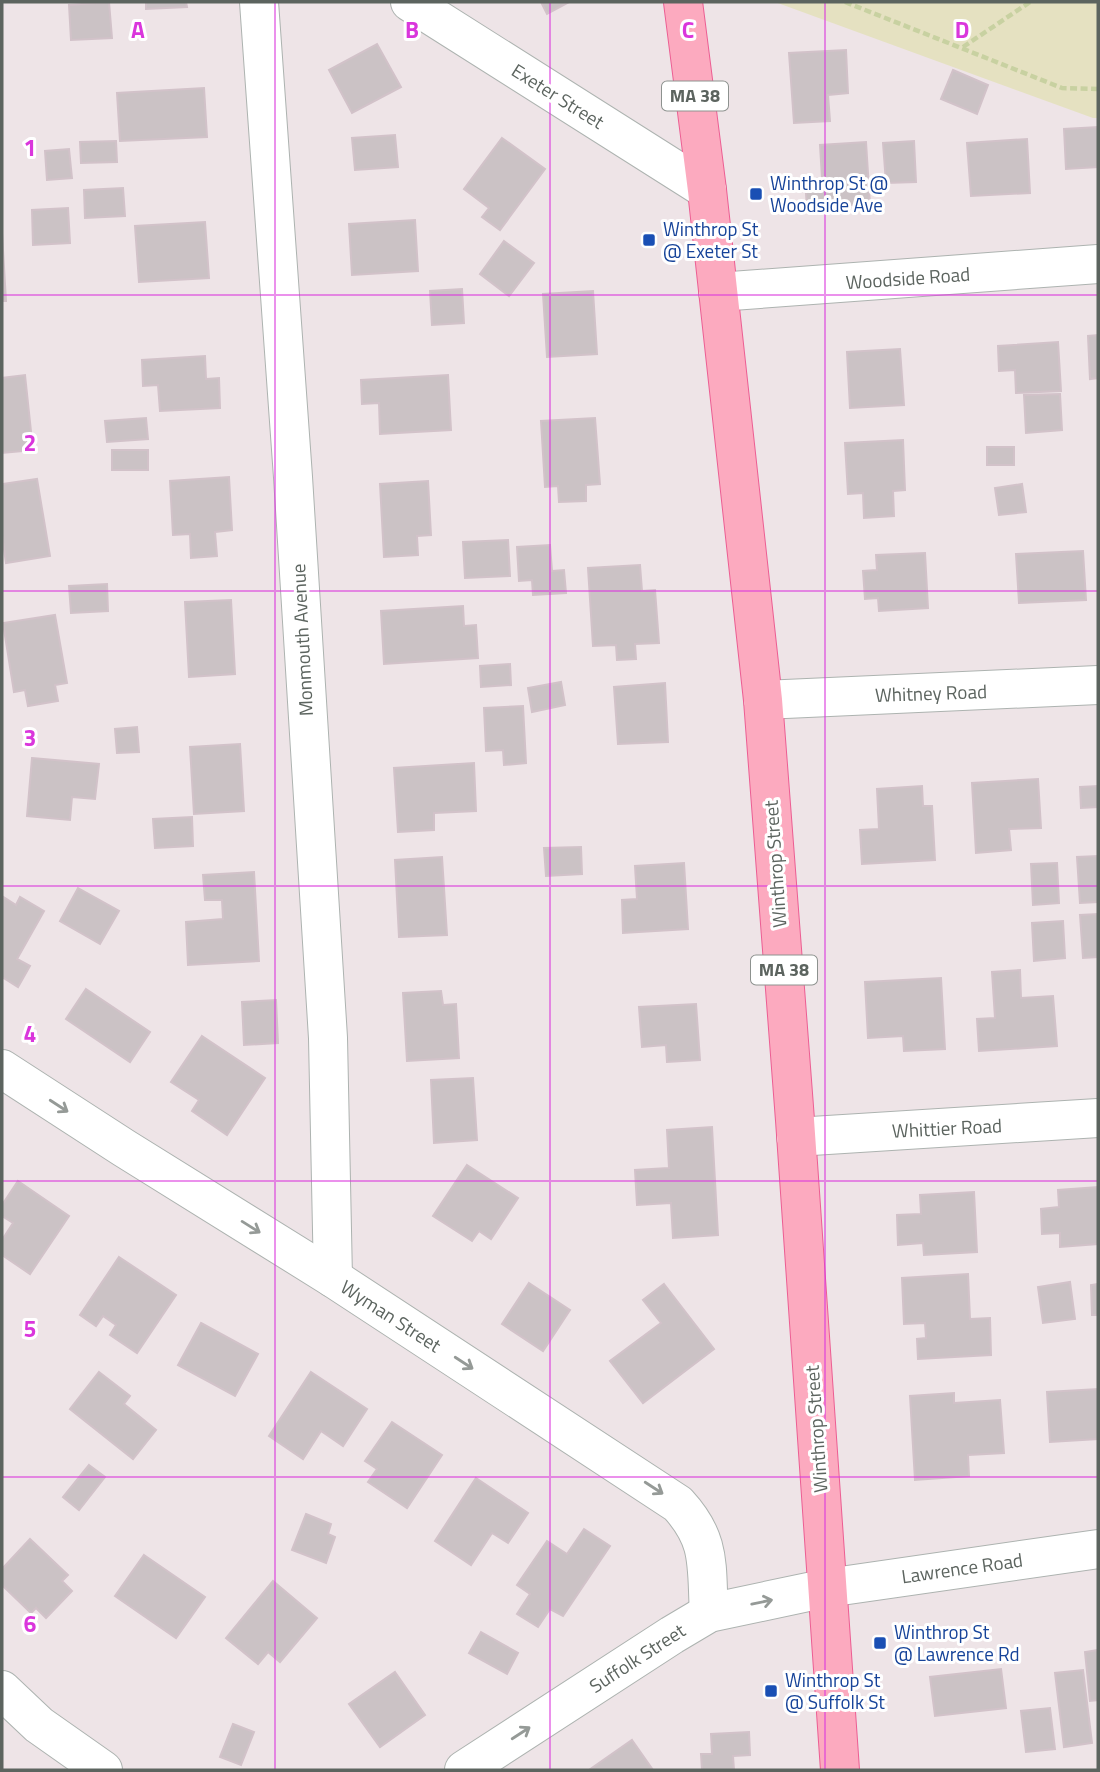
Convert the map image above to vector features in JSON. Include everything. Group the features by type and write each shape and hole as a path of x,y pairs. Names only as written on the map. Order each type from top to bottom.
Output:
{"main road":[{"name":"Winthrop Street","path":"683,2 707,190 763,699 840,1770"}],"street":[{"name":"Monmouth Avenue","path":"259,2 292,463 328,1038 333,1278"},
{"name":"Exeter Street","path":"410,2 707,190"},
{"name":"Woodside Road","path":"718,292 1098,264"},
{"name":"Whitney Road","path":"763,699 1098,685"},
{"name":"Wyman Street","path":"2,1069 135,1156 333,1278 678,1504 695,1522 705,1546 709,1613"},
{"name":"Whittier Road","path":"796,1137 1098,1118"},
{"name":"Lawrence Road","path":"827,1588 1098,1549"},
{"name":"Suffolk Street","path":"464,1770 709,1613 827,1588"},
{"path":"2,1690 39,1725 103,1770"}],"path":[{"path":"845,2 1062,88 1098,89"},
{"path":"962,47 1030,2"}],"shaded area":[{"path":"775,2 1098,2 1098,118 1093,118"}],"building":[{"path":"109,2 112,38 71,40 69,5"},
{"path":"146,2 186,2 187,7 146,9"},
{"path":"541,2 569,2 547,14"},
{"path":"377,44 401,87 352,113 329,70"},
{"path":"846,50 848,93 828,95 830,121 794,123 789,53"},
{"path":"953,70 988,85 977,114 941,99"},
{"path":"204,88 207,137 120,141 117,93"},
{"path":"1098,127 1098,167 1066,169 1064,129"},
{"path":"395,135 398,167 355,170 352,138"},
{"path":"502,138 545,169 500,230 482,217 489,208 464,189"},
{"path":"1027,139 1030,193 971,196 967,143"},
{"path":"116,141 117,162 81,163 80,142"},
{"path":"914,141 916,182 886,183 883,143"},
{"path":"866,142 870,204 807,208 805,179 822,178 820,145"},
{"path":"69,149 72,178 47,180 45,151"},
{"path":"123,188 125,216 85,218 84,190"},
{"path":"68,208 70,243 33,245 32,210"},
{"path":"415,220 418,271 352,275 349,224"},
{"path":"205,222 209,278 139,282 135,226"},
{"path":"2,233 6,301 2,301"},
{"path":"504,241 534,263 509,296 480,274"},
{"path":"462,289 464,323 432,325 430,291"},
{"path":"593,291 597,354 547,357 543,294"},
{"path":"1098,335 1098,378 1090,379 1088,336"},
{"path":"1058,342 1061,391 1016,393 1015,370 999,371 998,346"},
{"path":"900,349 904,405 850,408 847,352"},
{"path":"205,356 206,379 219,378 220,408 160,411 158,385 143,386 142,360"},
{"path":"25,375 33,450 2,453 2,378"},
{"path":"448,375 451,430 380,434 379,403 362,404 361,380"},
{"path":"1060,394 1062,430 1026,433 1024,395"},
{"path":"146,418 148,439 107,442 105,421"},
{"path":"595,418 600,484 586,485 586,501 559,502 558,486 545,487 541,421"},
{"path":"903,440 905,490 893,491 894,516 864,518 863,493 848,494 845,443"},
{"path":"987,447 1014,447 1014,465 987,465"},
{"path":"112,450 148,450 148,470 112,470"},
{"path":"229,477 232,530 215,532 217,556 191,558 190,534 173,535 170,481"},
{"path":"37,479 50,556 6,563 2,535 2,484"},
{"path":"428,481 431,535 417,536 418,555 384,557 380,484"},
{"path":"1022,484 1026,512 999,515 995,488"},
{"path":"508,540 510,576 465,578 463,542"},
{"path":"550,545 552,571 564,570 566,593 533,595 532,580 519,581 517,547"},
{"path":"1083,551 1086,600 1019,603 1016,554"},
{"path":"925,553 928,608 879,611 878,598 865,599 863,571 877,570 876,555"},
{"path":"640,565 642,591 655,590 659,643 635,644 636,659 617,660 616,645 593,646 588,568"},
{"path":"107,584 108,611 71,613 69,586"},
{"path":"231,600 235,674 189,677 185,602"},
{"path":"463,606 464,626 476,625 478,658 384,664 381,611"},
{"path":"55,615 67,683 55,685 58,701 28,706 25,690 14,692 3,623"},
{"path":"510,664 511,685 481,687 480,666"},
{"path":"561,682 565,705 532,712 528,688"},
{"path":"665,683 668,742 618,744 614,687"},
{"path":"523,706 526,763 504,765 503,750 486,751 484,708"},
{"path":"137,727 139,752 117,753 115,729"},
{"path":"240,744 244,811 194,814 190,747"},
{"path":"32,758 99,764 95,799 72,797 70,820 27,816"},
{"path":"474,763 476,811 434,813 434,830 398,832 394,768"},
{"path":"1038,779 1041,828 1009,829 1011,850 976,853 972,783"},
{"path":"922,786 923,806 932,806 935,860 862,864 860,830 879,829 877,789"},
{"path":"1098,786 1098,807 1081,808 1080,787"},
{"path":"192,817 193,846 155,848 153,819"},
{"path":"581,847 582,874 546,876 544,848"},
{"path":"1098,856 1098,902 1080,903 1077,857"},
{"path":"442,857 447,935 399,937 395,860"},
{"path":"684,863 688,929 623,933 622,900 637,899 635,866"},
{"path":"1057,863 1059,903 1033,905 1031,864"},
{"path":"254,872 259,961 188,965 186,922 223,919 222,900 205,900 203,875"},
{"path":"78,888 119,911 100,944 60,921"},
{"path":"2,896 16,905 20,897 44,911 17,959 30,966 18,987 2,977"},
{"path":"1098,914 1098,957 1083,958 1080,915"},
{"path":"1063,921 1065,958 1034,961 1032,923"},
{"path":"1020,970 1021,998 1053,996 1057,1046 979,1051 977,1019 995,1018 992,972"},
{"path":"941,978 945,1049 904,1051 903,1036 868,1038 865,982"},
{"path":"86,989 150,1032 130,1062 66,1019"},
{"path":"441,991 443,1005 456,1004 459,1058 407,1061 403,993"},
{"path":"276,1000 278,1043 244,1045 242,1002"},
{"path":"696,1004 700,1060 667,1062 666,1045 642,1047 639,1007"},
{"path":"202,1036 265,1078 227,1135 192,1111 199,1100 171,1082"},
{"path":"473,1078 477,1140 434,1143 431,1080"},
{"path":"712,1127 718,1235 673,1238 671,1203 637,1205 635,1170 669,1168 667,1130"},
{"path":"467,1165 518,1198 491,1239 479,1231 472,1241 433,1216"},
{"path":"18,1181 69,1216 30,1274 2,1255 2,1240 13,1223 2,1216 2,1205"},
{"path":"1098,1187 1098,1244 1060,1247 1060,1233 1042,1234 1041,1209 1059,1207 1058,1190"},
{"path":"974,1192 977,1252 924,1255 923,1243 898,1245 897,1215 921,1214 920,1195"},
{"path":"119,1257 176,1295 137,1353 110,1335 116,1325 103,1316 96,1326 80,1315"},
{"path":"968,1274 970,1319 990,1318 991,1355 918,1359 917,1339 926,1338 925,1323 904,1324 902,1278"},
{"path":"1070,1282 1075,1319 1043,1323 1038,1287"},
{"path":"529,1283 570,1310 543,1351 502,1324"},
{"path":"664,1284 714,1349 643,1403 610,1361 661,1323 643,1300"},
{"path":"1098,1284 1098,1315 1092,1315 1091,1285"},
{"path":"201,1323 258,1354 235,1396 178,1365"},
{"path":"99,1372 130,1396 124,1404 156,1430 133,1459 70,1409"},
{"path":"311,1372 367,1409 343,1446 321,1431 303,1459 269,1436"},
{"path":"1098,1389 1098,1439 1050,1442 1047,1392"},
{"path":"954,1393 954,1403 1000,1400 1004,1453 968,1455 969,1476 915,1480 910,1396"},
{"path":"392,1422 442,1455 407,1508 368,1482 377,1469 365,1461"},
{"path":"89,1465 105,1477 79,1510 63,1497"},
{"path":"476,1478 528,1513 508,1543 492,1533 471,1565 435,1541"},
{"path":"306,1514 331,1524 328,1534 335,1537 326,1563 292,1550"},
{"path":"584,1529 610,1546 563,1616 550,1609 538,1627 517,1614 530,1594 517,1585 547,1541 567,1554"},
{"path":"30,1539 68,1575 62,1581 72,1591 46,1618 36,1608 31,1613 2,1585 2,1569"},
{"path":"144,1555 205,1597 176,1638 115,1596"},
{"path":"273,1581 317,1618 280,1662 268,1652 258,1664 226,1638"},
{"path":"481,1632 518,1653 507,1674 469,1653"},
{"path":"1098,1650 1098,1700 1090,1701 1085,1652"},
{"path":"1001,1669 1006,1708 935,1716 930,1677"},
{"path":"1083,1670 1092,1743 1064,1747 1055,1673"},
{"path":"395,1672 425,1715 380,1747 349,1704"},
{"path":"1050,1708 1055,1749 1026,1752 1021,1711"},
{"path":"233,1724 254,1732 241,1765 220,1757"},
{"path":"749,1732 750,1755 733,1756 734,1770 702,1770 701,1754 712,1754 711,1734"},
{"path":"632,1740 653,1770 589,1770"}],"place":[{"name":"Winthrop St @ Woodside Ave","path":"756,194"},
{"name":"Winthrop St @ Exeter St","path":"649,240"},
{"name":"Winthrop St @ Lawrence Rd","path":"880,1643"},
{"name":"Winthrop St @ Suffolk St","path":"771,1691"}]}
